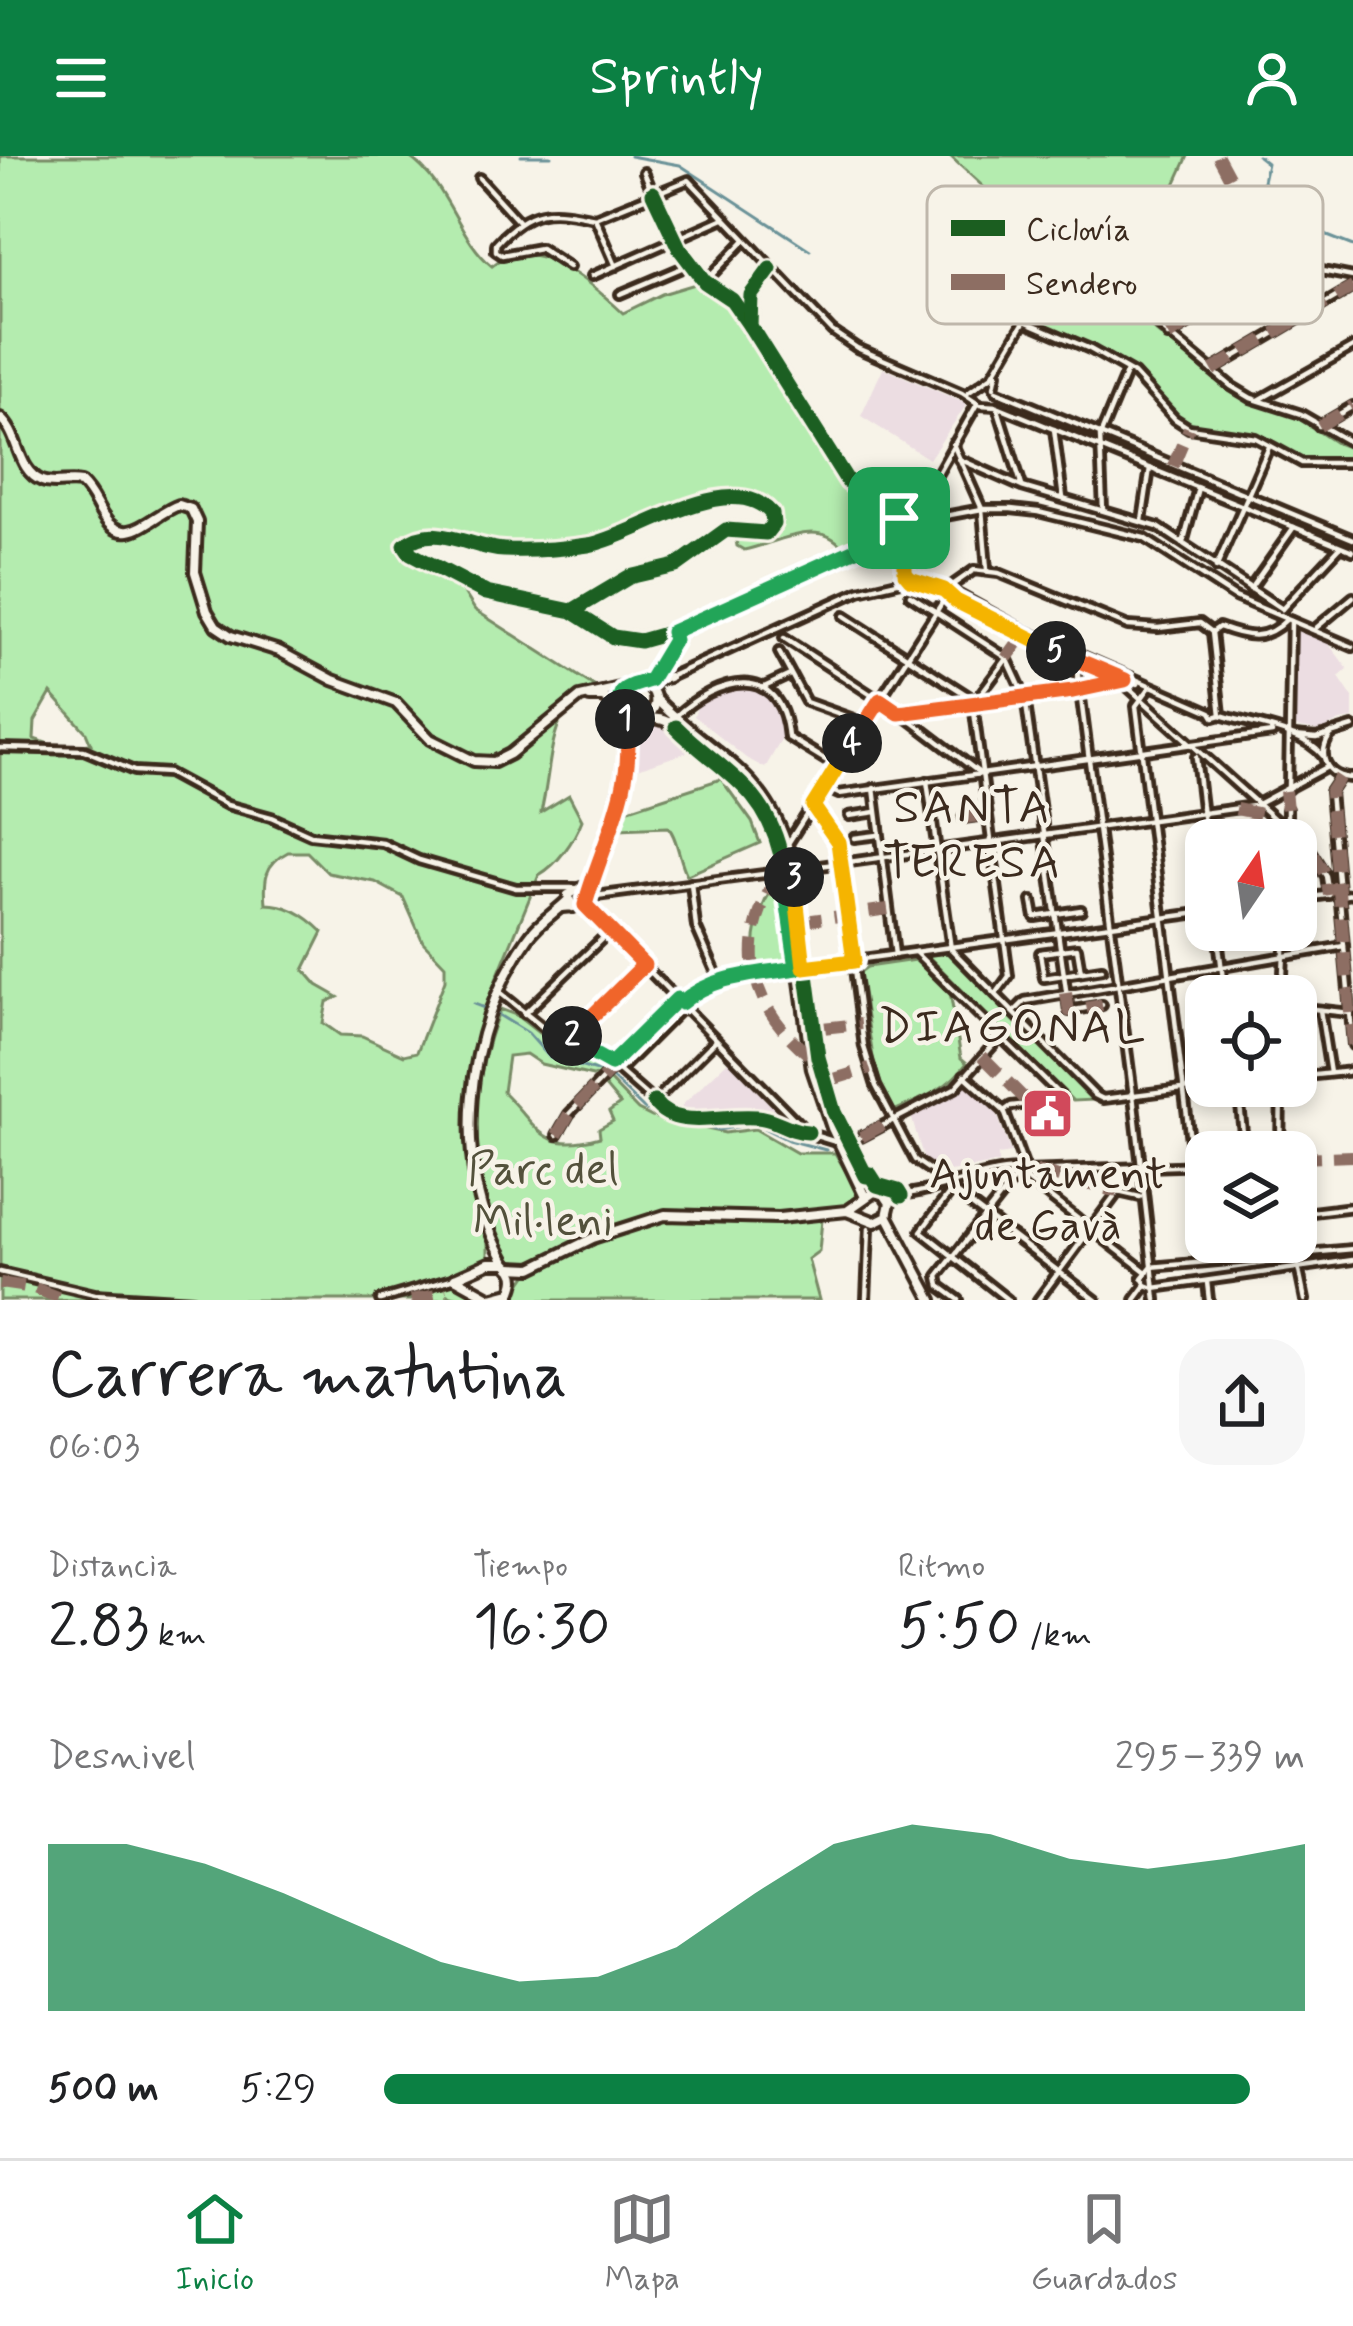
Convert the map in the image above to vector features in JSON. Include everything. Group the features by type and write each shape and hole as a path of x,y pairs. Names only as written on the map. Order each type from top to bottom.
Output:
{"main road":[{"path":"0,419 10,428 33,475 47,483 81,483 118,531 135,531 179,505 191,509 197,522 195,572 216,626 396,704 430,739 455,754 494,762 572,701 663,673"},
{"path":"0,419 31,477 46,485 83,488 104,524 116,533 134,535 179,509 192,516 194,581 204,613 219,632 397,707 428,741 473,765 493,766 511,758 581,701 598,696 622,711 676,727 739,776 768,816 788,870"},
{"path":"629,737 653,710 663,673"},
{"path":"641,682 751,780 774,813 787,845 812,1069 863,1199 929,1300"},
{"path":"516,1281 491,1238 480,1205 470,1133 474,1079 492,1012 529,937 566,900 583,894 616,819 629,737 620,695 641,682"},
{"path":"566,900 583,894"},
{"path":"800,968 828,1099 847,1144 890,1201 876,1219"},
{"path":"847,1211 880,1192"},
{"path":"455,1278 489,1297 510,1296 516,1281 532,1268 647,1218 779,1218 847,1211 876,1219"},
{"path":"489,1297 478,1282 487,1265 491,1238"},
{"path":"455,1278 487,1265 532,1268"}],"street":[{"path":"644,172 674,240 705,283 732,300 848,482 906,521"},
{"path":"479,178 518,221"},
{"path":"569,267 540,248 497,253 496,244 518,221 557,211 595,218 684,180 692,183 809,312 847,342 976,402 1054,428 1353,550"},
{"path":"595,218 616,266"},
{"path":"592,276 724,218"},
{"path":"705,283 744,241"},
{"path":"620,295 691,264"},
{"path":"750,326 751,295 770,269"},
{"path":"1323,272 1353,281"},
{"path":"1323,274 1353,281"},
{"path":"1323,300 1353,281"},
{"path":"962,393 993,374 1023,324"},
{"path":"1022,487 994,405 995,378 1026,324"},
{"path":"1031,324 1127,369 1182,424 1256,439 1294,461 1353,464"},
{"path":"1158,324 1231,386 1353,444"},
{"path":"1168,336 1188,324"},
{"path":"1212,370 1285,324"},
{"path":"1259,400 1353,346"},
{"path":"1103,509 1100,436 1127,369"},
{"path":"983,381 1100,436 1353,539"},
{"path":"1282,407 1277,398 1283,388"},
{"path":"906,577 906,521 976,402 972,390"},
{"path":"1319,426 1353,406"},
{"path":"1054,428 1063,498"},
{"path":"953,444 982,509 987,569"},
{"path":"1216,568 1270,446"},
{"path":"959,459 1022,487 1142,521 1184,542 1286,619 1353,647"},
{"path":"1142,521 1150,468"},
{"path":"1184,542 1198,488"},
{"path":"576,611 629,578 676,566 726,530 766,533 773,524 772,514 756,502 724,496 593,544 499,550 432,536 404,545 411,554 486,593 576,611 604,633 640,641 672,632 906,521 982,509 1038,512 1144,538 1235,597 1278,609"},
{"path":"1250,590 1294,527"},
{"path":"1278,609 1342,546"},
{"path":"787,845 946,592 964,574 987,569 1127,626 1205,624 1212,632 1216,711"},
{"path":"663,673 906,577 1125,680 1150,687"},
{"path":"910,596 1007,658 1025,697 1069,1010 1102,1005"},
{"path":"1314,630 1353,597"},
{"path":"844,616 970,697 973,704 1009,976 996,994"},
{"path":"1212,632 1219,627 1258,637 1273,632 1286,619"},
{"path":"1286,619 1288,789"},
{"path":"663,673 674,640 672,632"},
{"path":"784,638 981,773"},
{"path":"778,652 806,702 865,723"},
{"path":"1075,656 1316,747 1327,767 1340,777 1353,778"},
{"path":"1075,656 1133,1095 1150,1287 1156,1300"},
{"path":"973,704 1007,658"},
{"path":"760,688 790,675"},
{"path":"899,713 1125,680"},
{"path":"1125,680 1275,819"},
{"path":"675,716 699,694 744,682 772,696 786,718 788,736 837,767"},
{"path":"1150,687 1136,706 1188,1131"},
{"path":"1289,736 1317,738 1353,727"},
{"path":"828,782 830,790 839,794 1278,732"},
{"path":"1323,756 1332,733"},
{"path":"0,748 84,750 134,771 168,772 207,796 311,835 383,843 419,860 566,900"},
{"path":"1196,757 1203,819"},
{"path":"583,894 691,884 1260,805 1327,767"},
{"path":"1340,777 1330,792 1343,946 1350,972 1353,1045"},
{"path":"928,781 950,946 1103,1099 1184,1088"},
{"path":"874,788 895,955"},
{"path":"813,806 838,842 865,1047 892,1120 914,1160 1096,1300"},
{"path":"1287,809 1287,819"},
{"path":"849,816 876,812"},
{"path":"963,818 987,815"},
{"path":"854,838 879,835"},
{"path":"1317,861 1329,895"},
{"path":"691,884 696,927 719,980"},
{"path":"583,894 610,931 800,1125 813,1135 839,1142"},
{"path":"1317,896 1353,894"},
{"path":"1032,901 1035,917 1081,910"},
{"path":"557,1135 569,1114 681,1003 719,980 1185,915"},
{"path":"1342,926 1353,925"},
{"path":"524,1014 610,931"},
{"path":"1014,1012 1025,1000 1343,946"},
{"path":"1081,972 1077,948 1040,953 1044,978 1102,969"},
{"path":"1220,951 1223,975"},
{"path":"1283,975 1284,951"},
{"path":"915,952 1060,1096 1057,1101 1011,1106 1004,1111"},
{"path":"568,1040 644,965"},
{"path":"500,992 546,1030 615,1067 654,1102 716,1040"},
{"path":"1330,1073 1319,1010 1350,1013"},
{"path":"861,1137 955,1088 1002,1035"},
{"path":"1317,1075 1353,1071"},
{"path":"964,1075 1004,1111 1022,1171 1092,1230 1148,1269 1191,1263"},
{"path":"866,1300 876,1219 901,1196 947,1182 1022,1171 1185,1165"},
{"path":"959,1300 940,1286 938,1276 1022,1171"},
{"path":"952,1190 921,1230 1008,1300"},
{"path":"880,1192 901,1196"},
{"path":"1039,1300 1118,1192 1142,1197"},
{"path":"1317,1212 1353,1208"},
{"path":"1317,1256 1351,1256"},
{"path":"1135,1300 1150,1287 1294,1271 1351,1256"},
{"path":"1294,1300 1305,1298 1299,1263"},
{"path":"0,1272 94,1294 193,1300"},
{"path":"380,1300 455,1278"},
{"path":"1208,1282 1209,1300"}],"shaded area":[{"path":"883,368 967,404 929,459 861,416"},
{"path":"1301,630 1325,639 1348,669 1339,677 1353,698 1353,719 1320,731 1295,727 1296,634"},
{"path":"737,685 765,694 786,722 765,768 694,716 701,696"},
{"path":"645,724 658,724 697,749 628,772 634,736"},
{"path":"728,1061 794,1129 761,1116 712,1121 674,1113"},
{"path":"967,1083 997,1114 1011,1153 998,1155 998,1163 950,1172 926,1166 911,1116"}],"green space":[{"path":"0,156 408,156 434,182 470,242 492,266 526,254 544,258 579,276 623,313 695,284 718,298 760,347 854,494 885,515 881,523 842,547 832,538 809,533 744,550 737,546 735,535 767,537 776,519 762,501 742,494 689,502 591,541 557,547 498,547 422,530 399,538 404,553 463,591 475,610 594,686 578,696 559,723 541,812 569,795 582,820 565,851 539,875 482,1014 468,1086 468,1173 488,1243 488,1260 453,1276 474,1291 504,1300 448,1295 447,1300 0,1300","holes":["51,693 86,732 91,744 58,747 34,739 35,721","288,852 307,852 328,873 375,882 403,897 423,942 445,965 445,980 417,1052 404,1055 362,1036 340,1035 323,1023 327,1002 338,997 317,985 304,970 323,932 297,912 266,904 267,874"]},
{"path":"950,156 1188,156 1174,186 982,186"},
{"path":"1040,324 1149,324 1237,395 1284,409 1353,449 1353,461 1296,458 1260,437 1191,426 1179,420 1135,372 1103,350"},
{"path":"721,779 752,822 760,843 687,875 668,827 619,829 623,811"},
{"path":"777,883 789,963 756,968 758,923"},
{"path":"950,953 1095,1100 1073,1101 927,955"},
{"path":"915,960 950,992 961,1058 967,1063 941,1088 891,1112 874,1064 860,972"},
{"name":"Parc del Mil·leni","path":"500,1009 516,1015 545,1038 605,1066 597,1077 541,1064 526,1054 508,1056 503,1092 543,1134 565,1142 600,1137 599,1129 613,1121 609,1112 620,1104 603,1084 607,1078 638,1110 652,1117 725,1133 755,1129 797,1153 835,1153 858,1198 818,1213 657,1213 622,1224 554,1257 518,1266 502,1252 494,1234 477,1140 479,1087"},
{"path":"667,1220 822,1220 819,1251 808,1259 819,1300 510,1300 527,1275 632,1227"}],"waterway":[{"path":"521,156 551,156"},
{"path":"630,156 680,165 810,250"},
{"path":"1258,156 1267,163 1266,186"},
{"path":"1323,220 1325,235 1353,246"},
{"path":"474,1004 487,1009"},
{"path":"497,1014 528,1033 550,1058 604,1073"},
{"path":"612,1078 644,1109 666,1120 717,1130 755,1124 788,1140 826,1150"}],"marked path":[{"path":"1218,156 1234,186"},
{"path":"1323,305 1353,287"},
{"path":"1168,336 1188,324"},
{"path":"1212,370 1290,324"},
{"path":"1319,426 1353,406"},
{"path":"1173,466 1189,428"},
{"path":"1007,658 1018,643"},
{"path":"1340,777 1330,792 1353,1045"},
{"path":"1285,791 1287,809"},
{"path":"1236,809 1266,819"},
{"path":"963,818 987,815"},
{"path":"1317,862 1326,876 1329,895"},
{"path":"779,874 756,924 754,971 772,1015 809,1055"},
{"path":"798,922 888,909"},
{"path":"1066,993 1069,1011 1102,1005"},
{"path":"822,1028 861,1024"},
{"path":"982,1056 1030,1104"},
{"path":"557,1135 569,1114 615,1066"},
{"path":"831,1080 870,1068"},
{"path":"861,1137 892,1120"},
{"path":"1317,1157 1353,1156"},
{"path":"1036,1171 1118,1192"},
{"path":"0,1283 34,1288 65,1300"},
{"path":"411,1300 447,1293"}],"cycle path":[{"path":"653,193 679,248 705,282 732,300 750,326"},
{"path":"770,269 751,295 750,326 848,482 899,518 905,529"},
{"path":"572,611 629,577 676,566 726,530 766,533 773,524 772,514 755,501 733,497 683,508 588,545 504,550 441,536 417,538 405,545 411,554 486,593 572,611 613,637 640,641 672,632 901,527"},
{"path":"676,727 751,795 773,829 780,852"},
{"path":"795,884 818,1057 834,1112 866,1176 870,1174 877,1185 901,1196"},
{"path":"654,1102 676,1117 763,1118 808,1132"}],"place":[{"name":"Ajuntament de Gavà","path":"1048,1114"}],"district":[{"name":"SANTA TERESA","path":"973,836"},
{"name":"DIAGONAL","path":"1013,1028"}],"route":[{"path":"907,514 913,522 905,529 905,573 910,579 944,590 1022,636 1125,680 899,713 880,700 813,806 838,842 854,961 804,967 794,877 784,878 797,968 726,978 681,1003 677,999 611,1064 568,1040 644,965 585,905 590,880 616,819 629,737 620,706 622,691 650,680 674,640 672,632 888,535 901,527 899,518 907,514"}]}
